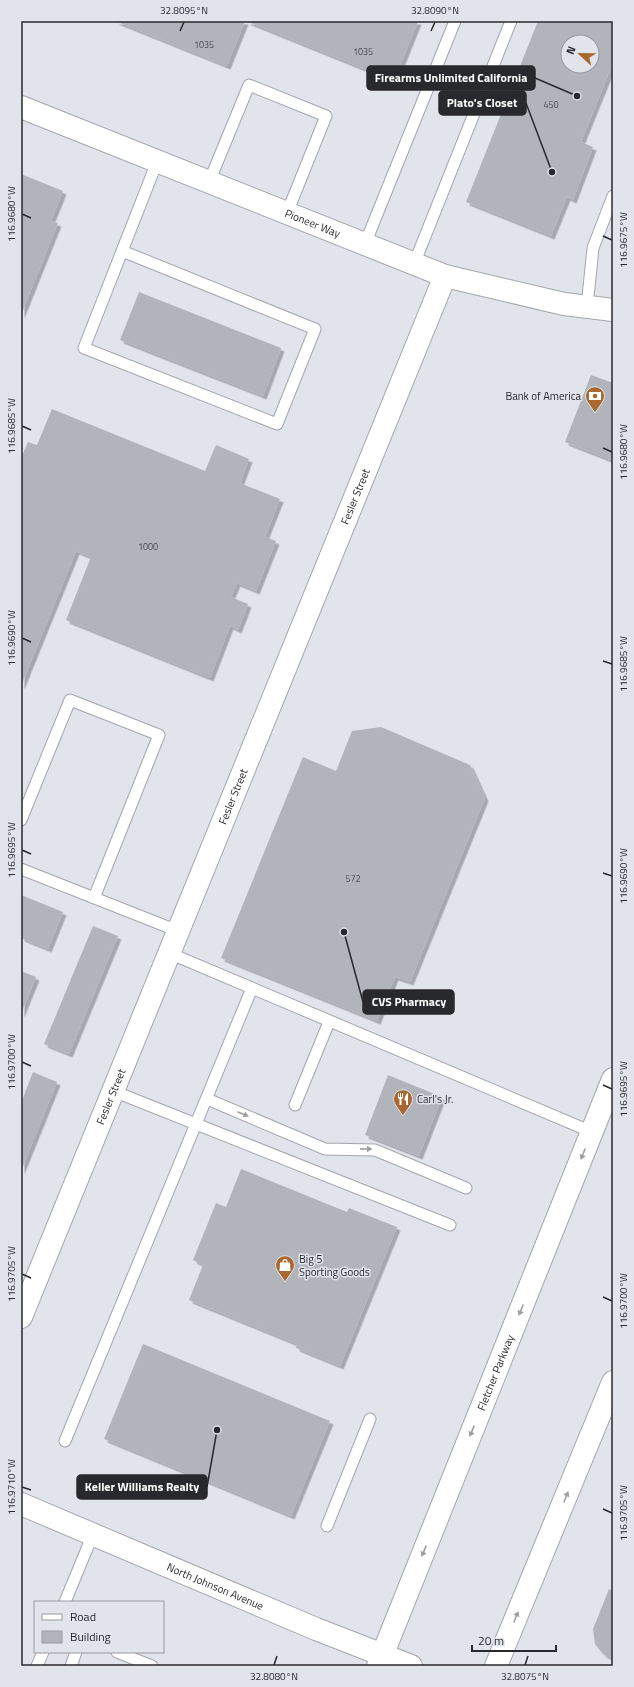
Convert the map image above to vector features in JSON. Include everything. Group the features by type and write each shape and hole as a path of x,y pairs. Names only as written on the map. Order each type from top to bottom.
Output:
{"main road":[{"name":"Pioneer Way","path":"21,107 445,276 564,304 613,310"},
{"name":"Fesler Street","path":"21,1317 445,276"},
{"name":"Fletcher Parkway","path":"380,1661 613,1079"},
{"path":"496,1666 613,1382"},
{"name":"North Johnson Avenue","path":"21,1504 308,1626 380,1661 411,1666"}],"lane":[{"path":"365,244 455,21"},
{"path":"414,264 511,21"},
{"path":"210,182 249,85 326,116 287,213"},
{"path":"122,251 315,329 277,424 84,348 122,251 158,162"},
{"path":"587,307 592,248 613,196"},
{"path":"21,820 70,700 159,735 94,898"},
{"path":"21,869 178,931"},
{"path":"169,953 592,1132"},
{"path":"65,1441 252,988"},
{"path":"295,1105 329,1022"},
{"path":"113,1092 450,1225"},
{"path":"207,1099 325,1149 375,1150 466,1188"},
{"path":"327,1526 370,1419"},
{"path":"64,1601 93,1534"},
{"path":"37,1666 43,1653"},
{"path":"71,1666 76,1653"},
{"path":"120,1653 152,1666"}],"building":[{"path":"115,21 245,21 227,66"},
{"path":"246,21 418,21 394,81"},
{"path":"538,21 613,21 613,63 581,142 593,147 573,200 567,197 551,236 466,202"},
{"path":"21,174 63,191 51,221 58,223 21,315"},
{"path":"139,292 281,348 263,396 120,340"},
{"name":"Bank of America","path":"591,375 613,383 613,461 565,442"},
{"path":"52,409 205,471 216,445 249,459 240,483 280,499 265,537 276,541 256,591 237,583 231,597 248,604 238,630 230,626 210,678 66,620 91,557 76,551 21,686 21,458 28,442 37,445"},
{"path":"381,727 470,765 485,798 410,982 395,977 377,1021 221,958 303,757 336,771 352,731"},
{"path":"21,895 63,912 48,949 21,938"},
{"path":"93,926 118,936 69,1054 44,1044"},
{"path":"21,971 36,977 21,1014"},
{"path":"33,1072 57,1082 21,1171 21,1103"},
{"name":"Carl's Jr.","path":"388,1075 442,1097 419,1156 365,1135"},
{"name":"Big 5 Sporting Goods","path":"241,1169 347,1212 349,1208 397,1227 340,1366 296,1348 297,1344 189,1300 203,1265 193,1260 216,1203 226,1207"},
{"path":"143,1344 330,1421 291,1516 104,1439"},
{"path":"609,1589 613,1591 613,1659 603,1654 595,1644 593,1629"}],"place":[{"name":"Firearms Unlimited California","path":"577,96"},
{"name":"Plato's Closet","path":"552,172"},
{"name":"Bank of America","path":"595,413"},
{"name":"CVS Pharmacy","path":"344,932"},
{"name":"Carl's Jr.","path":"403,1116"},
{"name":"Big 5 Sporting Goods","path":"285,1282"},
{"name":"Keller Williams Realty","path":"217,1430"}]}
